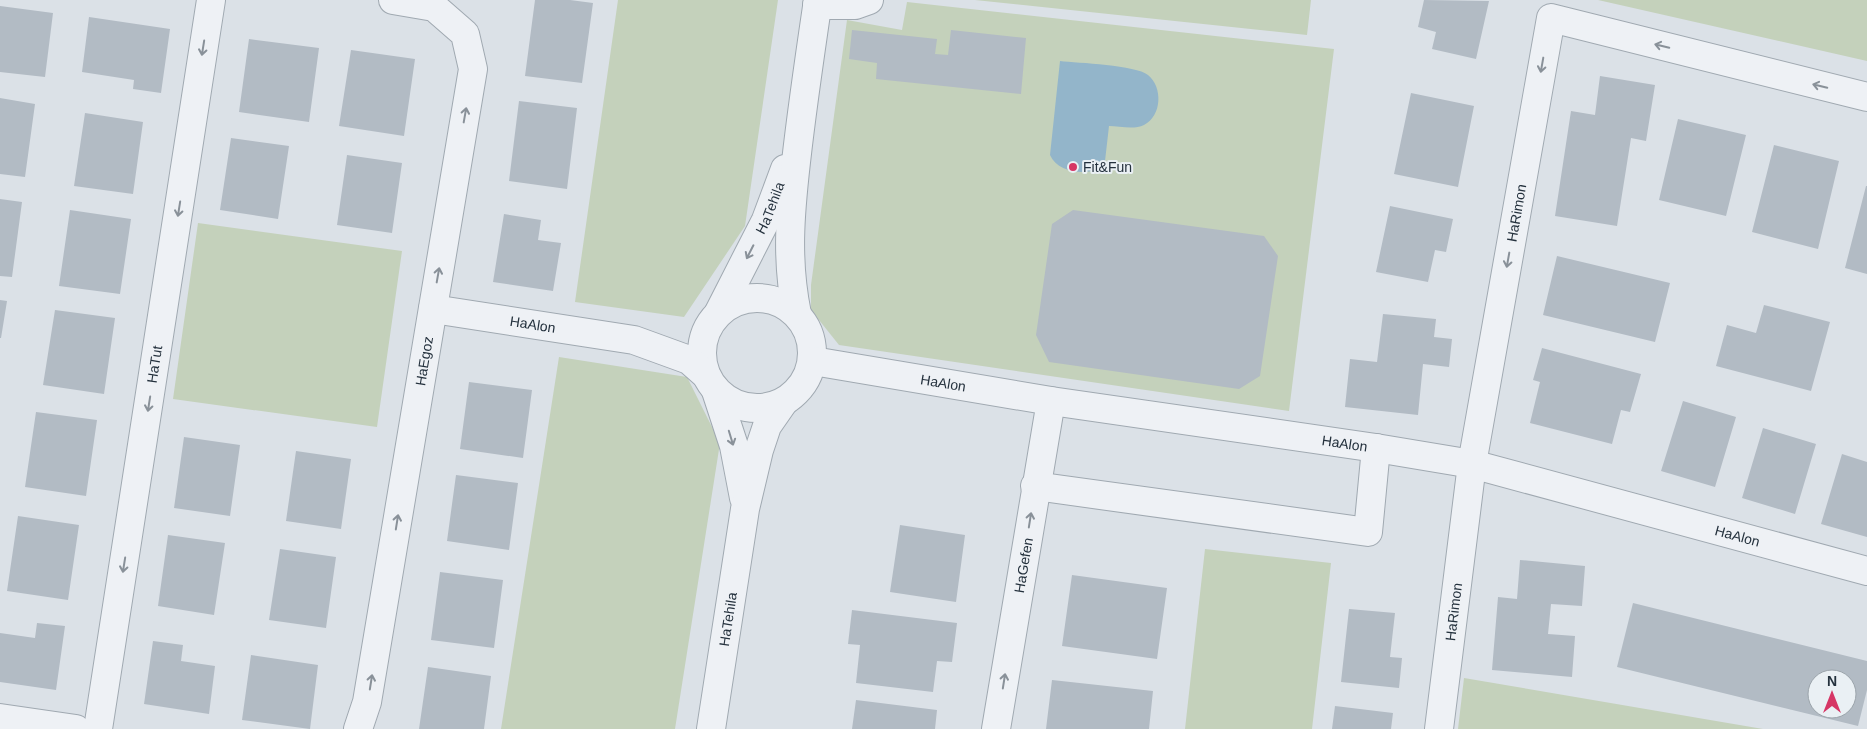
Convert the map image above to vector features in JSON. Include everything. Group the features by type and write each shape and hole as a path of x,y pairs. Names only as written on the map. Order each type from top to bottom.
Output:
{"street":[{"name":"HaTut","path":"98,729 211,0"},
{"name":"HaEgoz","path":"358,729 368,702 473,69 466,34 434,7 394,0"},
{"path":"818,2 855,5 869,0"},
{"name":"HaTehila","path":"796,314 791,288 789,223 800,125 818,2"},
{"name":"HaRimon","path":"1439,729 1472,464 1551,18 1867,97"},
{"name":"HaTehila","path":"714,319 766,220 800,125"},
{"path":"749,298 765,298 782,304 796,314 807,327 812,344 813,361 807,378 797,392 783,403 767,408 749,409 731,403 711,383 701,357 703,341 714,319 733,303 749,298"},
{"name":"HaAlon","path":"432,309 634,340 672,340 694,334 714,319"},
{"name":"HaAlon","path":"634,340 690,360 711,383"},
{"name":"HaAlon","path":"813,361 1051,401 1376,448 1472,464 1867,571"},
{"name":"HaTehila","path":"711,383 734,446 746,509"},
{"name":"HaGefen","path":"996,729 1051,401"},
{"name":"HaTehila","path":"711,729 746,509 759,450 767,426 783,403"},
{"path":"1036,486 1368,532 1376,448"},
{"path":"0,718 76,729"}],"green space":[{"path":"618,0 778,0 745,226 684,317 575,302"},
{"path":"975,0 1311,0 1307,35"},
{"path":"1598,0 1867,0 1867,61"},
{"name":"Fit&Fun","path":"907,2 1334,49 1289,411 839,345 811,310 811,285 847,20 902,30"},
{"path":"198,223 402,251 377,427 173,399"},
{"path":"559,357 687,377 720,443 675,729 501,729"},
{"path":"1205,549 1331,563 1312,729 1185,729"},
{"path":"1464,678 1763,729 1458,729"}],"water":[{"name":"Fit&Fun","path":"1060,61 1132,69 1148,75 1156,87 1158,94 1157,108 1150,121 1136,127 1109,126 1105,161 1100,169 1087,172 1072,171 1059,166 1050,155"}],"building":[{"path":"535,0 570,0 593,3 582,83 525,76"},
{"path":"1424,0 1489,1 1476,59 1432,49 1436,32 1418,27"},
{"path":"0,6 53,13 45,77 0,72"},
{"path":"89,17 170,29 161,93 133,89 134,80 82,72"},
{"path":"852,30 937,39 935,54 948,55 951,30 1026,38 1021,94 876,79 877,63 849,59"},
{"path":"249,39 319,48 309,122 239,112"},
{"path":"351,50 415,59 404,136 339,126"},
{"path":"1600,76 1655,85 1646,141 1631,138 1617,226 1555,216 1571,111 1595,115"},
{"path":"1411,93 1474,106 1458,187 1394,174"},
{"path":"0,98 35,104 25,177 0,174"},
{"path":"519,101 577,108 567,189 509,181"},
{"path":"85,113 143,122 133,194 74,186"},
{"path":"1678,119 1746,135 1726,216 1659,200"},
{"path":"231,138 289,146 278,219 220,210"},
{"path":"1774,145 1839,161 1818,249 1752,232"},
{"path":"347,155 402,163 392,233 337,225"},
{"path":"1867,186 1867,274 1845,268"},
{"path":"0,199 22,202 12,277 0,276"},
{"path":"1390,206 1453,219 1446,252 1435,250 1428,282 1376,272"},
{"path":"70,210 131,219 120,294 59,286"},
{"path":"1073,210 1264,236 1278,256 1260,376 1239,389 1049,362 1036,335 1052,224"},
{"path":"504,214 541,220 538,240 561,243 553,291 493,282"},
{"path":"1557,256 1670,283 1655,342 1543,315"},
{"path":"0,300 7,301 1,338 0,338"},
{"path":"1764,305 1830,322 1811,391 1716,366 1727,325 1756,333"},
{"path":"55,310 115,318 104,394 43,385"},
{"path":"1383,314 1436,319 1434,337 1452,339 1449,367 1423,364 1418,415 1345,407 1350,359 1377,362"},
{"path":"1542,348 1641,374 1630,412 1621,410 1612,444 1530,423 1540,382 1533,380"},
{"path":"469,382 532,390 523,458 460,449"},
{"path":"1683,401 1736,417 1715,487 1661,471"},
{"path":"36,412 97,420 86,496 25,487"},
{"path":"1763,428 1816,444 1795,514 1742,498"},
{"path":"184,437 240,445 230,516 174,508"},
{"path":"296,451 351,459 341,529 286,521"},
{"path":"1842,454 1867,462 1867,537 1821,524"},
{"path":"456,475 518,483 509,550 447,541"},
{"path":"18,516 79,525 68,600 7,591"},
{"path":"900,525 965,535 956,602 890,592"},
{"path":"168,535 225,543 214,615 158,606"},
{"path":"280,549 336,557 326,628 269,620"},
{"path":"1520,560 1585,566 1582,606 1551,604 1548,634 1575,636 1572,677 1492,670 1498,597 1517,599"},
{"path":"440,572 503,580 494,648 431,640"},
{"path":"1072,575 1167,588 1157,659 1062,646"},
{"path":"1633,603 1867,661 1867,690 1858,726 1829,719 1857,719 1857,669 1807,669 1807,714 1617,667"},
{"path":"1349,609 1395,613 1390,657 1402,658 1399,688 1341,682"},
{"path":"852,610 957,623 952,662 937,661 933,692 856,683 860,645 848,644"},
{"path":"37,623 65,626 56,690 0,682 0,633 35,638"},
{"path":"153,641 183,645 181,661 215,666 209,714 144,704"},
{"path":"251,655 318,665 310,729 242,720"},
{"path":"428,667 491,676 484,729 419,729"},
{"path":"1052,680 1153,691 1149,729 1046,729"},
{"path":"856,700 937,710 935,729 852,729"},
{"path":"1335,706 1393,713 1391,729 1332,729"}],"place":[{"name":"Fit&Fun","path":"1073,167"}]}
